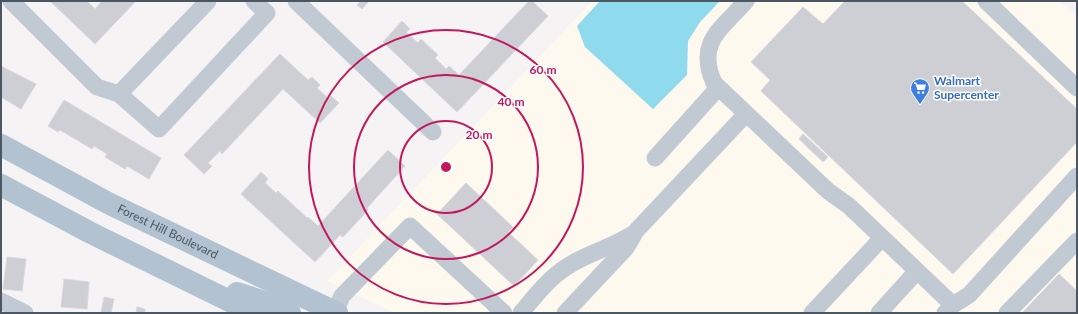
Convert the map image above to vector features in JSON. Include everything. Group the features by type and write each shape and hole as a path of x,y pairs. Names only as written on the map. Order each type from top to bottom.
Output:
{"main road":[{"name":"Forest Hill Boulevard","path":"1,145 108,202 336,313"},
{"path":"1,185 91,233 254,313"},
{"path":"211,292 224,289 274,305 290,313"}],"street":[{"path":"11,1 97,87 120,94 159,129 266,13 254,1"},
{"path":"120,94 208,1"},
{"path":"296,1 433,132"},
{"path":"746,1 711,41 706,54 708,71 714,83 831,194 848,206 917,271 949,309 969,295 1077,176"},
{"path":"986,1 1077,88"},
{"path":"655,158 718,88"},
{"path":"565,313 626,248 636,231 746,114"},
{"path":"336,313 342,296 410,226 504,313"},
{"path":"521,313 556,274 576,261 614,245 636,231"},
{"path":"812,313 882,238"},
{"path":"1007,313 1077,241"},
{"path":"879,313 917,271"},
{"path":"1,302 25,313"}],"shaded area":[{"path":"592,1 1060,1 1077,17 1077,313 395,313 327,281"}],"water":[{"path":"600,1 720,1 700,22 688,41 687,75 653,109 585,47 577,26"}],"building":[{"path":"50,1 87,1 95,9 102,1 136,1 95,44"},
{"path":"361,1 369,1 362,9 357,5"},
{"path":"529,1 532,1 548,16 457,112 383,42 402,21 410,29 406,32 418,43 421,39 438,55 435,58 446,69 449,66 459,75"},
{"path":"845,1 962,1 1077,109 1077,142 953,274 761,91 770,80 751,62 803,7 823,24"},
{"path":"280,54 308,80 312,77 320,85 317,88 329,99 331,96 339,103 320,123 283,89 222,154 220,151 208,163 212,166 204,174 184,155"},
{"path":"1,66 36,84 21,109 1,97"},
{"path":"64,100 161,158 149,179 127,166 125,169 105,157 107,154 94,146 92,149 60,130 58,132 48,126"},
{"path":"803,134 828,157 823,162 799,139"},
{"path":"388,150 405,166 343,237 340,235 315,262 241,194 261,172 268,179 265,183 276,193 278,191 307,218 308,217 318,226"},
{"path":"466,183 513,227 508,232 538,260 514,286 437,214"},
{"path":"7,257 26,259 22,291 3,289"},
{"path":"1059,274 1077,291 1077,313 1022,313"},
{"path":"64,279 89,282 87,309 61,307"},
{"path":"104,297 114,299 111,313 101,313"},
{"path":"137,307 145,309 145,313 136,313"}],"place":[{"name":"Walmart Supercenter","path":"920,105"}]}
